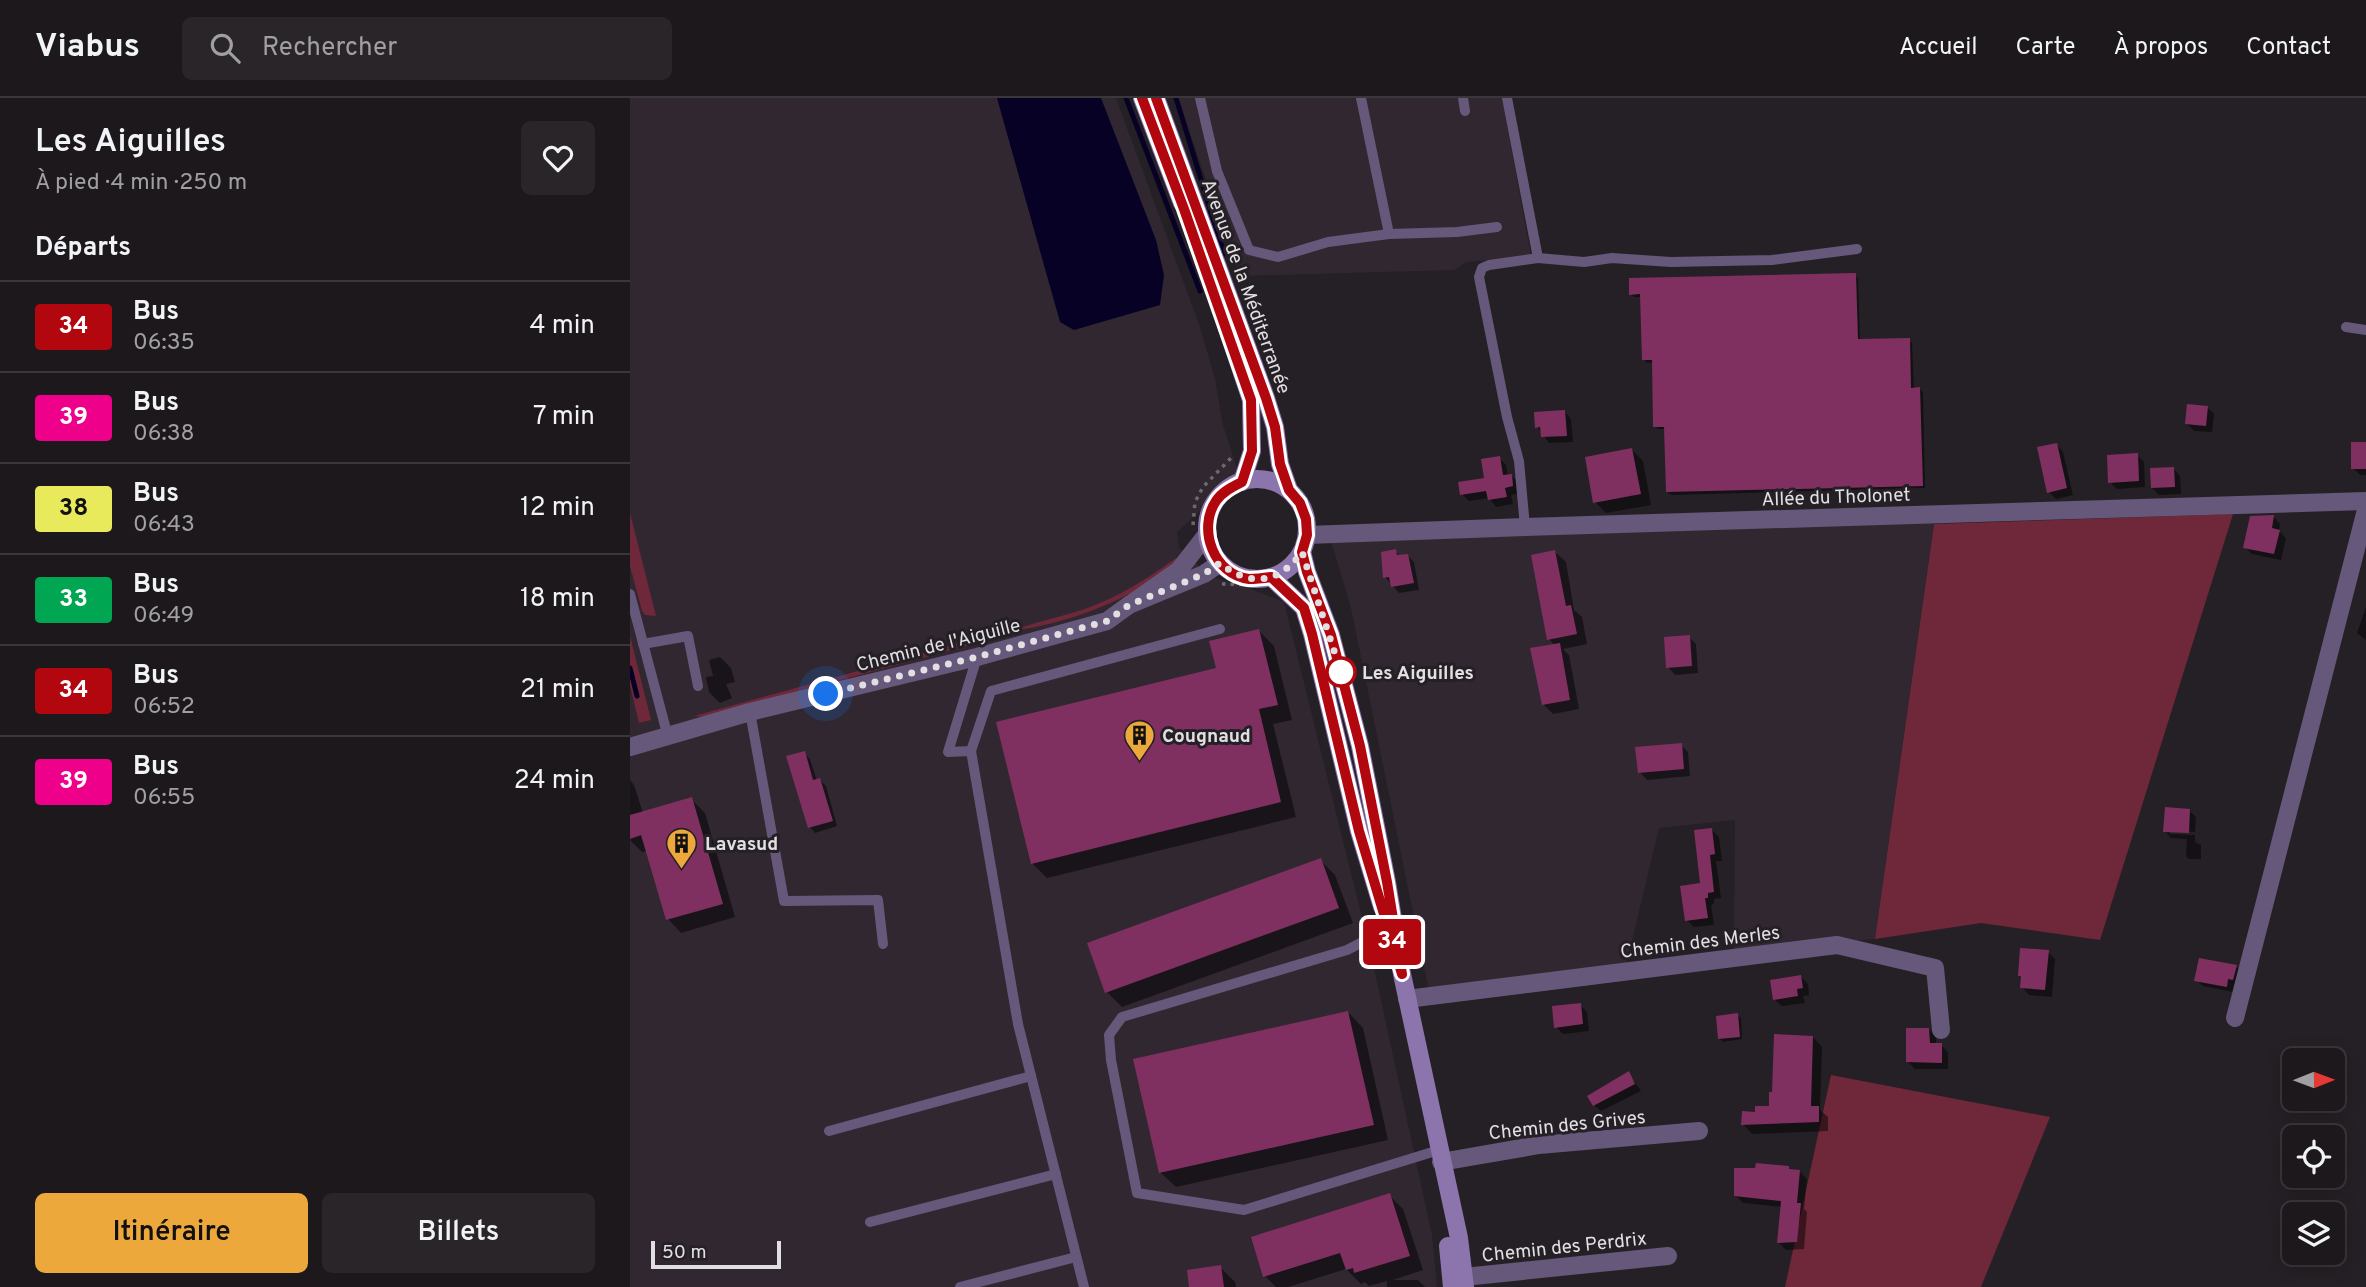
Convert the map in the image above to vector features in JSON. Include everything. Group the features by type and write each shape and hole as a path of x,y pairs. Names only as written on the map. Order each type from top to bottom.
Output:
{"main road":[{"name":"Avenue de la Méditerranée","path":"1142,98 1251,400 1252,451 1242,482"},
{"name":"Avenue de la Méditerranée","path":"1156,98 1266,398 1275,427 1280,464 1289,490"},
{"path":"1305,543 1293,565 1280,574 1248,579 1233,573 1220,563 1200,530 1215,502 1227,489 1258,479 1275,482 1289,490 1300,503 1306,519 1307,572 1331,635 1360,746 1402,974 1440,1156 1460,1284"},
{"path":"1271,577 1304,608 1322,665 1359,831 1402,974"}],"street":[{"name":"Allée du Tholonet","path":"1305,543 1525,527 2366,501"},
{"path":"2235,1018 2366,510"},
{"name":"Chemin de l'Aiguille","path":"630,747 751,712 977,657 1107,621 1179,570 1200,530"},
{"name":"Chemin de l'Aiguille","path":"1129,605 1204,574 1220,563"},
{"name":"Chemin des Merles","path":"1407,999 1837,945 1935,968 1941,1030"},
{"name":"Chemin des Grives","path":"1440,1156 1699,1131"},
{"name":"Chemin des Perdrix","path":"1460,1284 1668,1256"}],"lane":[{"path":"1200,98 1217,171 1249,250 1278,257 1328,242 1390,234 1457,232 1497,227"},
{"path":"1361,98 1390,234"},
{"path":"1463,98 1465,111"},
{"path":"1507,98 1538,258"},
{"path":"1525,527 1518,461 1479,277 1482,268 1538,258 1584,262 1612,258 1671,262 1772,260 1857,249"},
{"path":"2346,327 2366,330"},
{"path":"630,594 668,737"},
{"path":"1084,1287 1018,1024 971,751 991,691 1220,629"},
{"path":"643,644 688,636 698,686"},
{"path":"971,751 948,752 977,657"},
{"path":"751,712 784,901 878,900 883,944"},
{"path":"1388,929 1347,950 1122,1017 1109,1035 1111,1060 1137,1193 1244,1210 1440,1156"},
{"path":"829,1131 1031,1076"},
{"path":"870,1222 1056,1174"},
{"path":"960,1287 1076,1256"}],"path":[{"path":"1200,530 1195,502 1203,487 1237,452"}],"shaded area":[{"path":"630,98 1116,98 1200,327 1215,379 1223,425 1239,475 1177,532 1179,548 1210,576 1284,602 1371,954 1432,1235 1437,1287 630,1287"},
{"path":"997,98 1101,98 1156,240 1164,275 1160,305 1074,330 1060,322"},
{"path":"1178,98 1502,98 1531,256 1467,262 1454,270 1239,276"},
{"path":"630,513 656,616 645,615 642,611 630,566"},
{"path":"1935,514 1875,939 1734,949 1735,820 1659,828 1626,966 1429,991 1351,608 1330,538"},
{"path":"2233,514 2100,940 1981,923 1875,939 1934,524"},
{"path":"1176,558 1180,560 1157,578 1116,600 1065,620 1011,631 1109,599"},
{"path":"995,635 989,640 704,717 694,716"},
{"path":"630,636 651,720 639,723 630,685"},
{"path":"1831,1075 2050,1117 1981,1287 1785,1287"}],"building":[{"path":"1856,273 1858,339 1910,338 1911,388 1920,387 1923,486 1666,492 1664,427 1653,427 1652,360 1642,360 1640,294 1629,295 1629,278"},
{"path":"2187,404 2208,406 2206,426 2185,424"},
{"path":"1565,410 1567,436 1541,437 1540,427 1535,428 1534,412"},
{"path":"2351,442 2366,442 2366,469 2351,469"},
{"path":"2057,443 2067,488 2047,493 2037,447"},
{"path":"1632,448 1641,494 1593,503 1585,457"},
{"path":"2138,453 2139,481 2108,483 2107,455"},
{"path":"1500,456 1503,475 1512,474 1513,486 1505,488 1507,497 1488,500 1486,491 1460,495 1458,482 1484,478 1481,459"},
{"path":"2174,467 2175,487 2151,488 2150,468"},
{"path":"2274,515 2272,528 2280,530 2274,554 2243,548 2250,516"},
{"path":"1396,549 1397,555 1408,554 1414,583 1391,587 1389,577 1383,578 1381,552"},
{"path":"1555,550 1566,606 1571,605 1577,634 1547,640 1531,555"},
{"name":"Cougnaud","path":"1259,629 1278,705 1259,709 1281,802 1031,864 996,722 1216,668 1209,641"},
{"path":"1690,635 1692,666 1666,668 1664,637"},
{"path":"1560,643 1570,700 1542,705 1530,648"},
{"path":"1682,743 1684,769 1638,773 1635,747"},
{"path":"805,751 813,780 820,778 833,821 808,828 786,756"},
{"name":"Lavasud","path":"692,797 723,904 666,920 641,835 630,839 630,815"},
{"path":"2165,807 2190,809 2189,833 2163,832"},
{"path":"1712,828 1715,854 1710,855 1714,892 1708,893 1708,898 1705,898 1708,918 1685,921 1680,886 1700,883 1694,830"},
{"path":"1321,858 1339,908 1105,993 1087,943"},
{"path":"2020,948 2049,950 2045,990 2020,988"},
{"path":"2199,958 2237,965 2233,980 2228,979 2227,987 2194,981"},
{"path":"1801,975 1803,988 1797,989 1798,996 1773,1000 1770,980"},
{"path":"1581,1003 1583,1024 1554,1028 1552,1006"},
{"path":"1348,1011 1374,1125 1159,1173 1133,1059"},
{"path":"1738,1013 1740,1037 1718,1039 1716,1016"},
{"path":"1906,1028 1929,1028 1930,1043 1942,1043 1942,1063 1906,1062"},
{"path":"1774,1034 1813,1036 1811,1106 1819,1106 1819,1122 1741,1125 1742,1111 1755,1112 1755,1106 1769,1106"},
{"path":"1629,1071 1635,1084 1593,1106 1587,1096"},
{"path":"1756,1163 1789,1166 1789,1169 1800,1170 1797,1203 1801,1203 1797,1242 1777,1243 1781,1201 1734,1196 1734,1168 1755,1168"},
{"path":"1390,1193 1410,1256 1354,1273 1353,1268 1346,1270 1340,1253 1263,1277 1251,1237"},
{"path":"1221,1265 1224,1287 1189,1287 1187,1270"}],"waterway":[{"path":"1126,98 1200,291"},
{"path":"1176,98 1224,254"},
{"path":"630,668 637,696"}],"bus line":[{"name":"34","path":"1142,98 1251,400 1252,451 1242,482 1227,489 1215,502 1209,517 1208,534 1212,549 1220,563 1233,573 1248,579 1271,577 1304,608 1322,665 1359,831 1402,974 1360,746 1331,635 1302,552 1307,535 1306,519 1300,503 1289,490 1280,464 1275,427 1266,398 1156,98"}],"place":[{"name":"Les Aiguilles","path":"1341,672"},
{"name":"Cougnaud","path":"1139,762"},
{"name":"Lavasud","path":"682,870"}],"route":[{"path":"826,694 977,657 1107,621 1129,605 1204,574 1220,563 1233,573 1248,579 1271,577 1293,565 1302,552 1341,672"}]}
